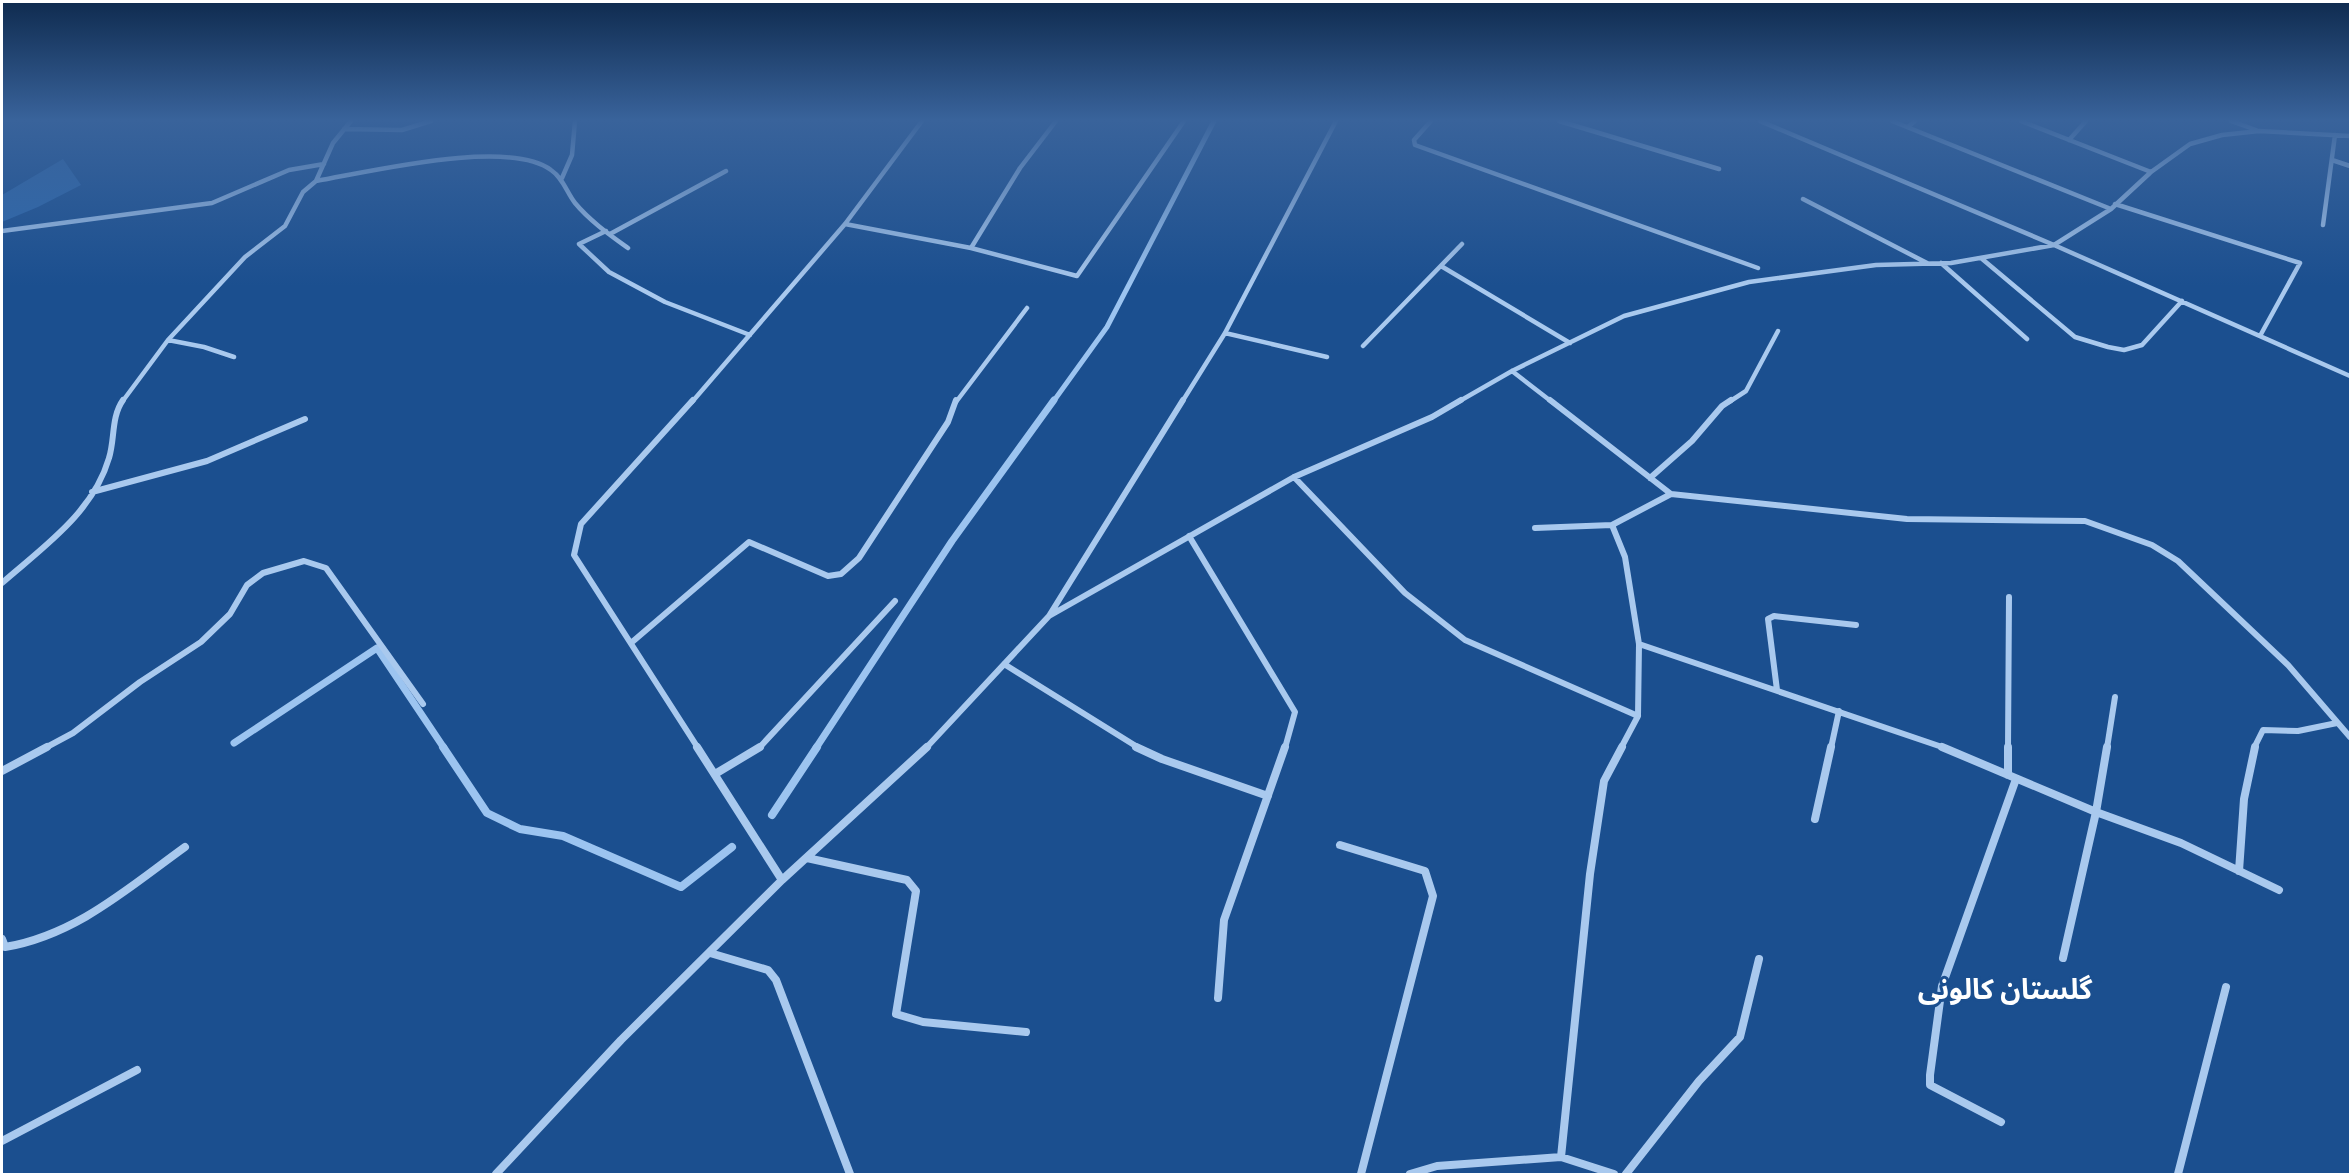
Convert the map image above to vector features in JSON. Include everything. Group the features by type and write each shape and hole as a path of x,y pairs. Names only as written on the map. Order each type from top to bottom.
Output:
{"street":[{"path":"2,231 212,202 275,176"},
{"path":"2,584 84,510 109,459 117,408 168,340 245,257 285,226 303,192 318,176"},
{"path":"316,181 350,176"},
{"path":"559,176 575,203 628,248"},
{"path":"717,176 608,232 579,244 609,272 665,302 750,335"},
{"path":"782,880 574,555 581,524 750,335 845,224 881,176"},
{"path":"971,248 1015,176"},
{"path":"845,224 971,248 1077,276 1146,176"},
{"path":"496,1174 621,1040 782,880 924,750 1049,616 1225,333 1307,176"},
{"path":"1501,176 1758,268"},
{"path":"1890,176 2054,245 2350,376"},
{"path":"2035,176 2113,206 2300,263 2260,336"},
{"path":"1049,616 1294,477 1432,417 1512,371 1624,316 1749,282 1876,265 1941,263 2054,245 2113,206 2147,176"},
{"path":"2323,225 2330,176"},
{"path":"1803,199 1879,236 1928,264"},
{"path":"1363,346 1462,244"},
{"path":"1981,258 2075,337 2108,347 2124,350 2142,345 2182,301"},
{"path":"1941,263 2027,339"},
{"path":"1441,266 1570,343"},
{"path":"631,643 748,542 828,576 841,574 859,558 944,428 957,399 1027,308"},
{"path":"1650,478 1692,441 1722,406 1746,391 1778,331"},
{"path":"1225,333 1328,357"},
{"path":"168,340 234,357"},
{"path":"1512,371 1671,494 1907,519 2085,521 2152,545 2178,561 2288,665 2350,737"},
{"path":"92,492 207,461 240,449 305,419"},
{"path":"1294,477 1405,593 1465,640 1638,716"},
{"path":"1536,528 1612,525 1671,494"},
{"path":"1561,1157 1590,874 1604,781 1638,716 1639,644 1625,557 1612,525"},
{"path":"1189,536 1294,712 1292,727 1224,920 1218,998"},
{"path":"2,771 73,733 140,682 201,642 230,614 247,585 263,573 304,561 326,568 423,704"},
{"path":"2001,1122 1930,1085 1930,1075 1942,986 2012,777 2009,597"},
{"path":"715,774 755,752 895,601"},
{"path":"1777,690 1768,620 1774,616 1856,625"},
{"path":"1639,644 1919,737 2096,812 2181,843 2279,890"},
{"path":"1004,664 1130,744 1162,759 1268,796"},
{"path":"2063,958 2096,812 2115,698"},
{"path":"1815,819 1839,711"},
{"path":"2239,871 2246,784 2253,747 2263,730 2298,731 2337,723"},
{"path":"1340,845 1425,871 1432,896 1361,1174"},
{"path":"2,939 5,947 28,945 70,927 104,906 185,847"},
{"path":"807,858 907,880 916,891 896,1014 923,1022 1026,1032"},
{"path":"710,953 768,970 776,980 850,1174"},
{"path":"1626,1174 1698,1081 1740,1038 1759,959"},
{"path":"2178,1174 2226,987"},
{"path":"2,1141 137,1070"},
{"path":"1410,1174 1437,1166 1561,1157 1614,1174"}],"shaded area":[{"path":"34,176 75,176 81,185 2,222 2,195"}],"waterway":[{"path":"1053,402 1107,327 1185,176"},
{"path":"816,748 952,541 1054,400"},
{"path":"234,743 377,648 444,748"},
{"path":"443,747 487,813 520,829 563,836 681,887 732,847"},
{"path":"772,815 817,747"}],"district":[{"name":"گلستان کالونی","path":"2005,989"}]}
